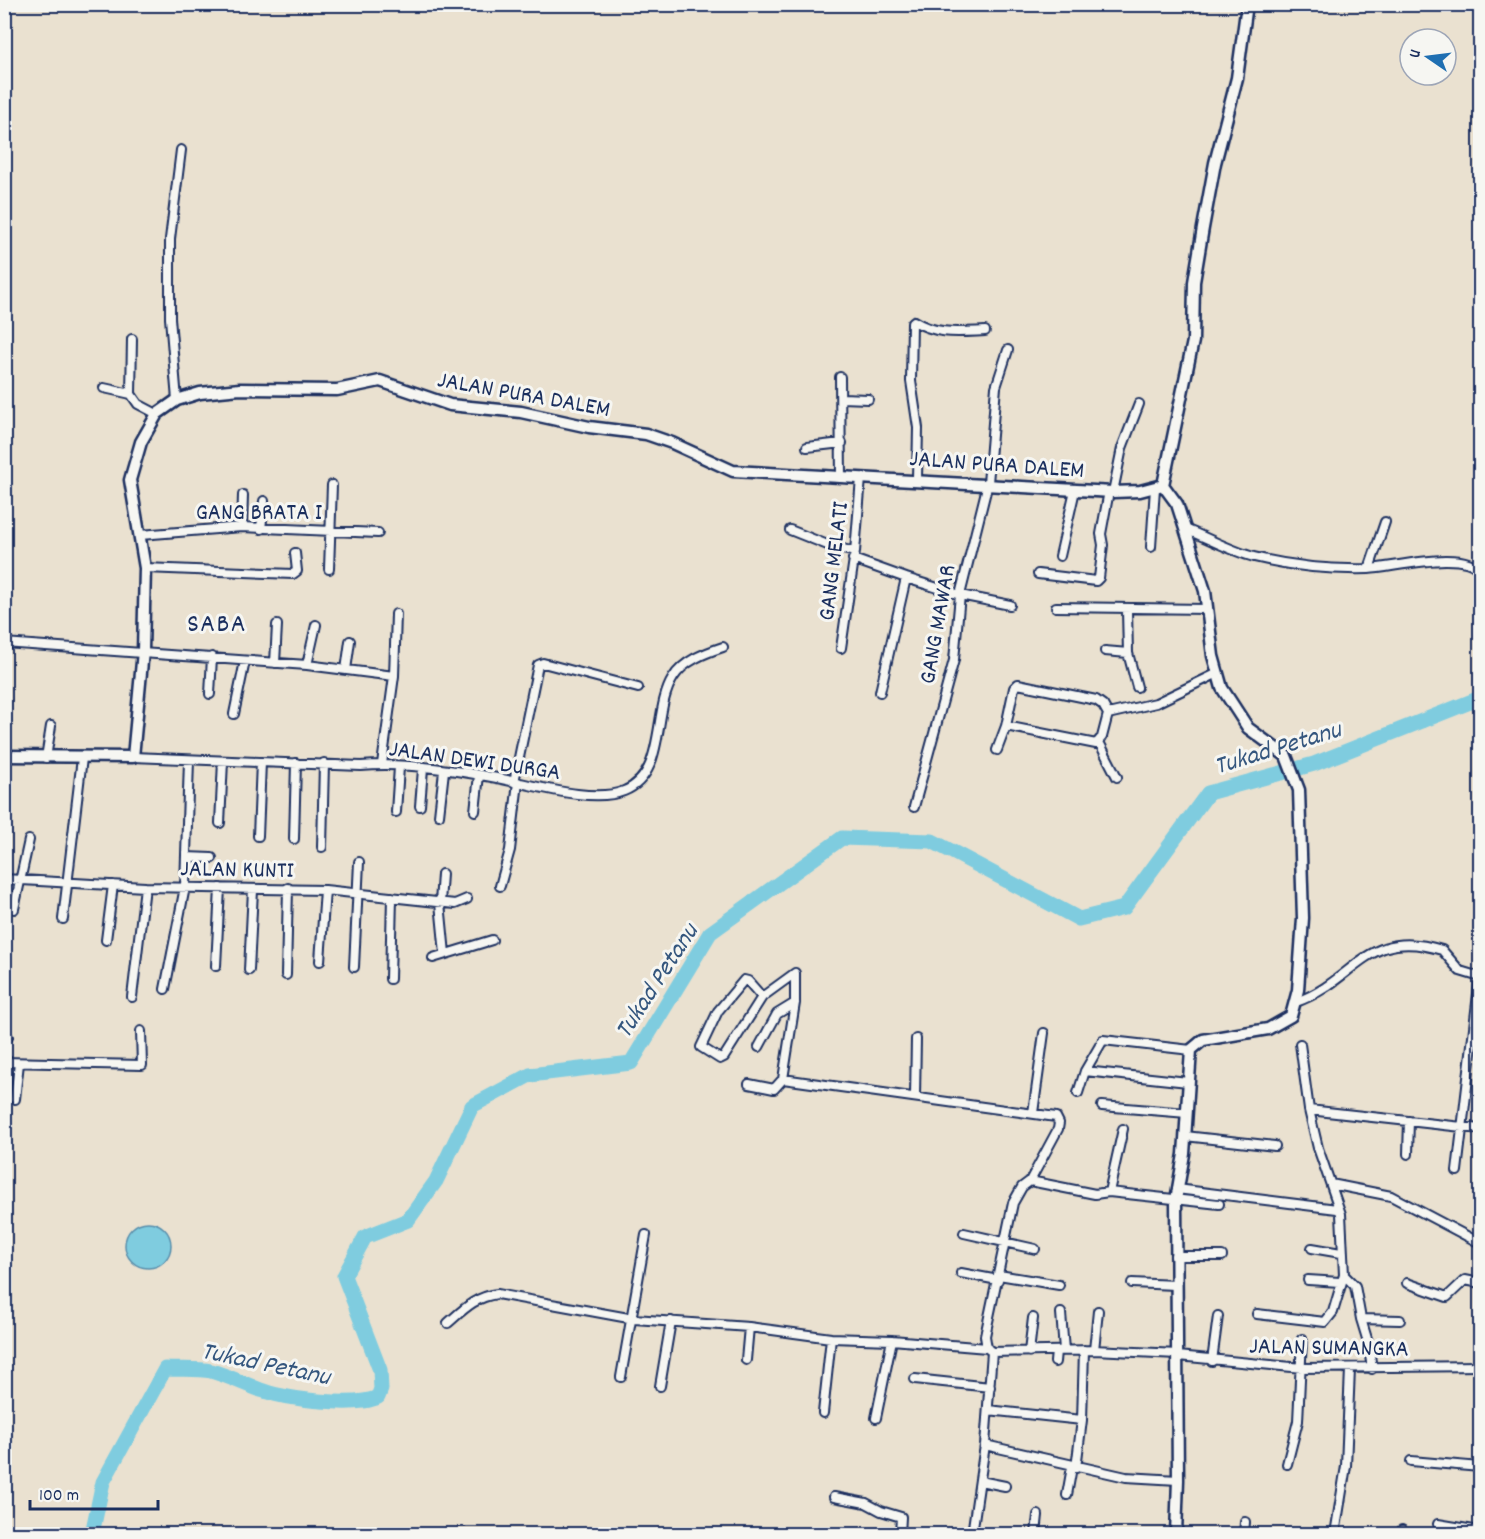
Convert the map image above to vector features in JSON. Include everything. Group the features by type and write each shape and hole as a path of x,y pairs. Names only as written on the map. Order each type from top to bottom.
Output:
{"street":[{"path":"1151,547 1159,487 1192,341 1194,282 1215,163 1237,78 1247,4"},
{"path":"177,400 170,318 170,239 181,150"},
{"path":"917,479 918,428 911,381 912,323 914,321 931,330 948,333 984,331"},
{"path":"132,339 131,394 138,404 157,414"},
{"name":"GANG MAWAR","path":"914,807 954,660 960,595 988,483 996,387 1008,350"},
{"path":"840,377 841,478"},
{"name":"JALAN PURA DALEM","path":"133,758 143,651 146,568 130,480 138,451 157,414 177,400 213,391 267,388 328,390 383,381 450,405 521,412 589,428 646,434 672,443 733,471 841,478 917,479 1075,490 1111,491 1159,487"},
{"path":"104,388 131,394"},
{"path":"842,398 868,399"},
{"path":"1038,574 1096,581 1099,578 1103,545 1101,534 1122,448 1138,404"},
{"path":"807,447 842,443"},
{"name":"GANG MELATI","path":"841,648 854,555 861,478"},
{"path":"329,569 332,484"},
{"path":"1159,487 1175,498 1185,529 1208,609 1216,674 1229,700 1248,728 1286,756 1299,790 1303,918 1296,1002 1291,1016 1268,1029 1203,1040 1191,1050 1185,1136 1177,1194 1175,1256 1179,1480 1176,1534"},
{"path":"1060,556 1075,490"},
{"path":"242,527 243,495"},
{"path":"261,529 264,501"},
{"path":"1369,569 1385,522"},
{"name":"GANG BRATA I","path":"140,535 242,527 378,533"},
{"path":"1185,529 1253,557 1307,567 1369,569 1426,561 1455,561 1474,564 1480,571"},
{"path":"790,530 906,578 960,595 1010,604"},
{"path":"146,568 293,574 297,571 295,553"},
{"path":"880,692 906,578"},
{"path":"1056,607 1127,610 1208,609"},
{"path":"1127,610 1128,653 1137,687"},
{"path":"382,764 394,676 396,615"},
{"path":"275,663 277,625"},
{"path":"307,665 316,625"},
{"path":"346,670 350,641"},
{"path":"4,643 143,651 307,665 394,676"},
{"name":"JALAN DEWI DURGA","path":"133,758 382,764 479,775 599,795 622,792 633,787 648,769 673,678 692,660 723,648"},
{"path":"1105,651 1128,653"},
{"path":"210,694 212,657"},
{"path":"234,714 244,661"},
{"path":"500,886 510,850 516,782 538,665 543,663 638,688"},
{"path":"1108,714 1156,703 1216,674"},
{"path":"997,750 1006,726 1014,688 1020,684 1095,700 1103,705 1108,714 1099,742 1117,777"},
{"path":"46,758 51,726"},
{"path":"1006,726 1089,744 1099,742"},
{"path":"4,756 133,758"},
{"path":"63,919 82,759"},
{"path":"165,989 185,887 189,760"},
{"path":"220,823 223,761"},
{"path":"258,836 261,762"},
{"path":"294,839 296,763"},
{"path":"322,847 324,763"},
{"path":"396,812 399,767"},
{"path":"420,806 423,769"},
{"path":"440,815 444,771"},
{"path":"475,811 479,775"},
{"path":"14,909 29,840"},
{"path":"186,856 212,858"},
{"path":"354,967 359,862"},
{"path":"442,874 440,903 445,954"},
{"name":"JALAN KUNTI","path":"4,879 144,887 325,890 455,904 467,899"},
{"path":"106,940 113,885"},
{"path":"132,997 144,887"},
{"path":"216,966 220,888"},
{"path":"286,975 288,888"},
{"path":"249,970 253,890"},
{"path":"321,962 325,890"},
{"path":"390,979 392,897"},
{"path":"433,958 492,940"},
{"path":"1296,1002 1318,992 1371,953 1399,943 1442,950 1460,971 1480,977 1457,1171"},
{"path":"749,1084 774,1089 783,1079 797,975 793,973 762,997 724,1057 720,1059 701,1049 701,1044 718,1011 744,981 748,981 762,997"},
{"path":"759,1047 777,1014 795,1003"},
{"path":"4,1062 142,1065 141,1031"},
{"path":"1033,1113 1044,1033"},
{"path":"915,1098 916,1039"},
{"path":"1078,1093 1085,1071 1101,1042 1106,1040 1191,1050"},
{"path":"1257,1314 1325,1322 1330,1318 1342,1278 1342,1224 1318,1149 1309,1110 1300,1044"},
{"path":"15,1099 19,1063"},
{"path":"1085,1071 1188,1082"},
{"path":"783,1079 1056,1117 1059,1125 1030,1181 1022,1187 1013,1203 1004,1241 985,1336 989,1350 990,1387 985,1445 972,1534"},
{"path":"1102,1106 1187,1113"},
{"path":"1309,1110 1480,1129"},
{"path":"1408,1154 1409,1121"},
{"path":"1109,1192 1123,1129"},
{"path":"1185,1136 1275,1146"},
{"path":"1030,1181 1095,1194 1109,1192 1177,1194 1337,1209"},
{"path":"1331,1184 1391,1196 1480,1243"},
{"path":"1177,1194 1219,1204"},
{"path":"964,1233 1035,1249"},
{"path":"621,1377 634,1319 646,1235"},
{"path":"1312,1248 1341,1253"},
{"path":"1175,1256 1222,1256"},
{"path":"961,1273 1059,1285"},
{"path":"1308,1280 1342,1278 1355,1286 1372,1369"},
{"path":"1407,1283 1447,1297 1465,1280 1480,1283"},
{"path":"1132,1283 1175,1285"},
{"name":"JALAN SUMANGKA","path":"448,1323 470,1303 483,1296 497,1294 634,1319 749,1327 831,1338 892,1340 989,1350 1029,1352 1094,1350 1178,1355 1212,1361 1302,1368 1480,1366"},
{"path":"1094,1350 1098,1311"},
{"path":"1055,1362 1060,1350 1061,1313"},
{"path":"1212,1361 1218,1316"},
{"path":"1029,1352 1033,1318"},
{"path":"1361,1319 1400,1320"},
{"path":"1302,1329 1303,1320"},
{"path":"660,1386 671,1321"},
{"path":"746,1360 749,1327"},
{"path":"823,1413 831,1338"},
{"path":"1287,1464 1298,1421 1302,1339"},
{"path":"876,1418 892,1340"},
{"path":"1067,1495 1082,1420 1084,1350"},
{"path":"1335,1534 1346,1466 1350,1369"},
{"path":"915,1379 990,1387"},
{"path":"988,1410 1082,1420"},
{"path":"985,1445 1126,1477 1179,1480"},
{"path":"1411,1461 1480,1467"},
{"path":"980,1481 1005,1486"},
{"path":"834,1497 868,1504 901,1517 900,1534"},
{"path":"1036,1534 1038,1515"},
{"path":"1244,1534 1245,1522"},
{"path":"1437,1524 1480,1532"}],"water":[{"path":"148,1222 157,1223 165,1228 170,1236 170,1254 165,1262 157,1267 148,1268 139,1267 131,1262 126,1254 125,1245 126,1236 131,1228 139,1223"}],"waterway":[{"name":"Tukad Petanu","path":"92,1534 103,1482 165,1369 211,1371 264,1391 288,1397 338,1402 354,1402 378,1397 381,1389 380,1370 344,1276 365,1237 408,1220 436,1181 472,1106 530,1075 631,1063 710,933 842,838 932,841 1079,919 1124,908 1208,793 1314,764 1480,698"}],"district":[{"name":"SABA","path":"217,622"}]}
